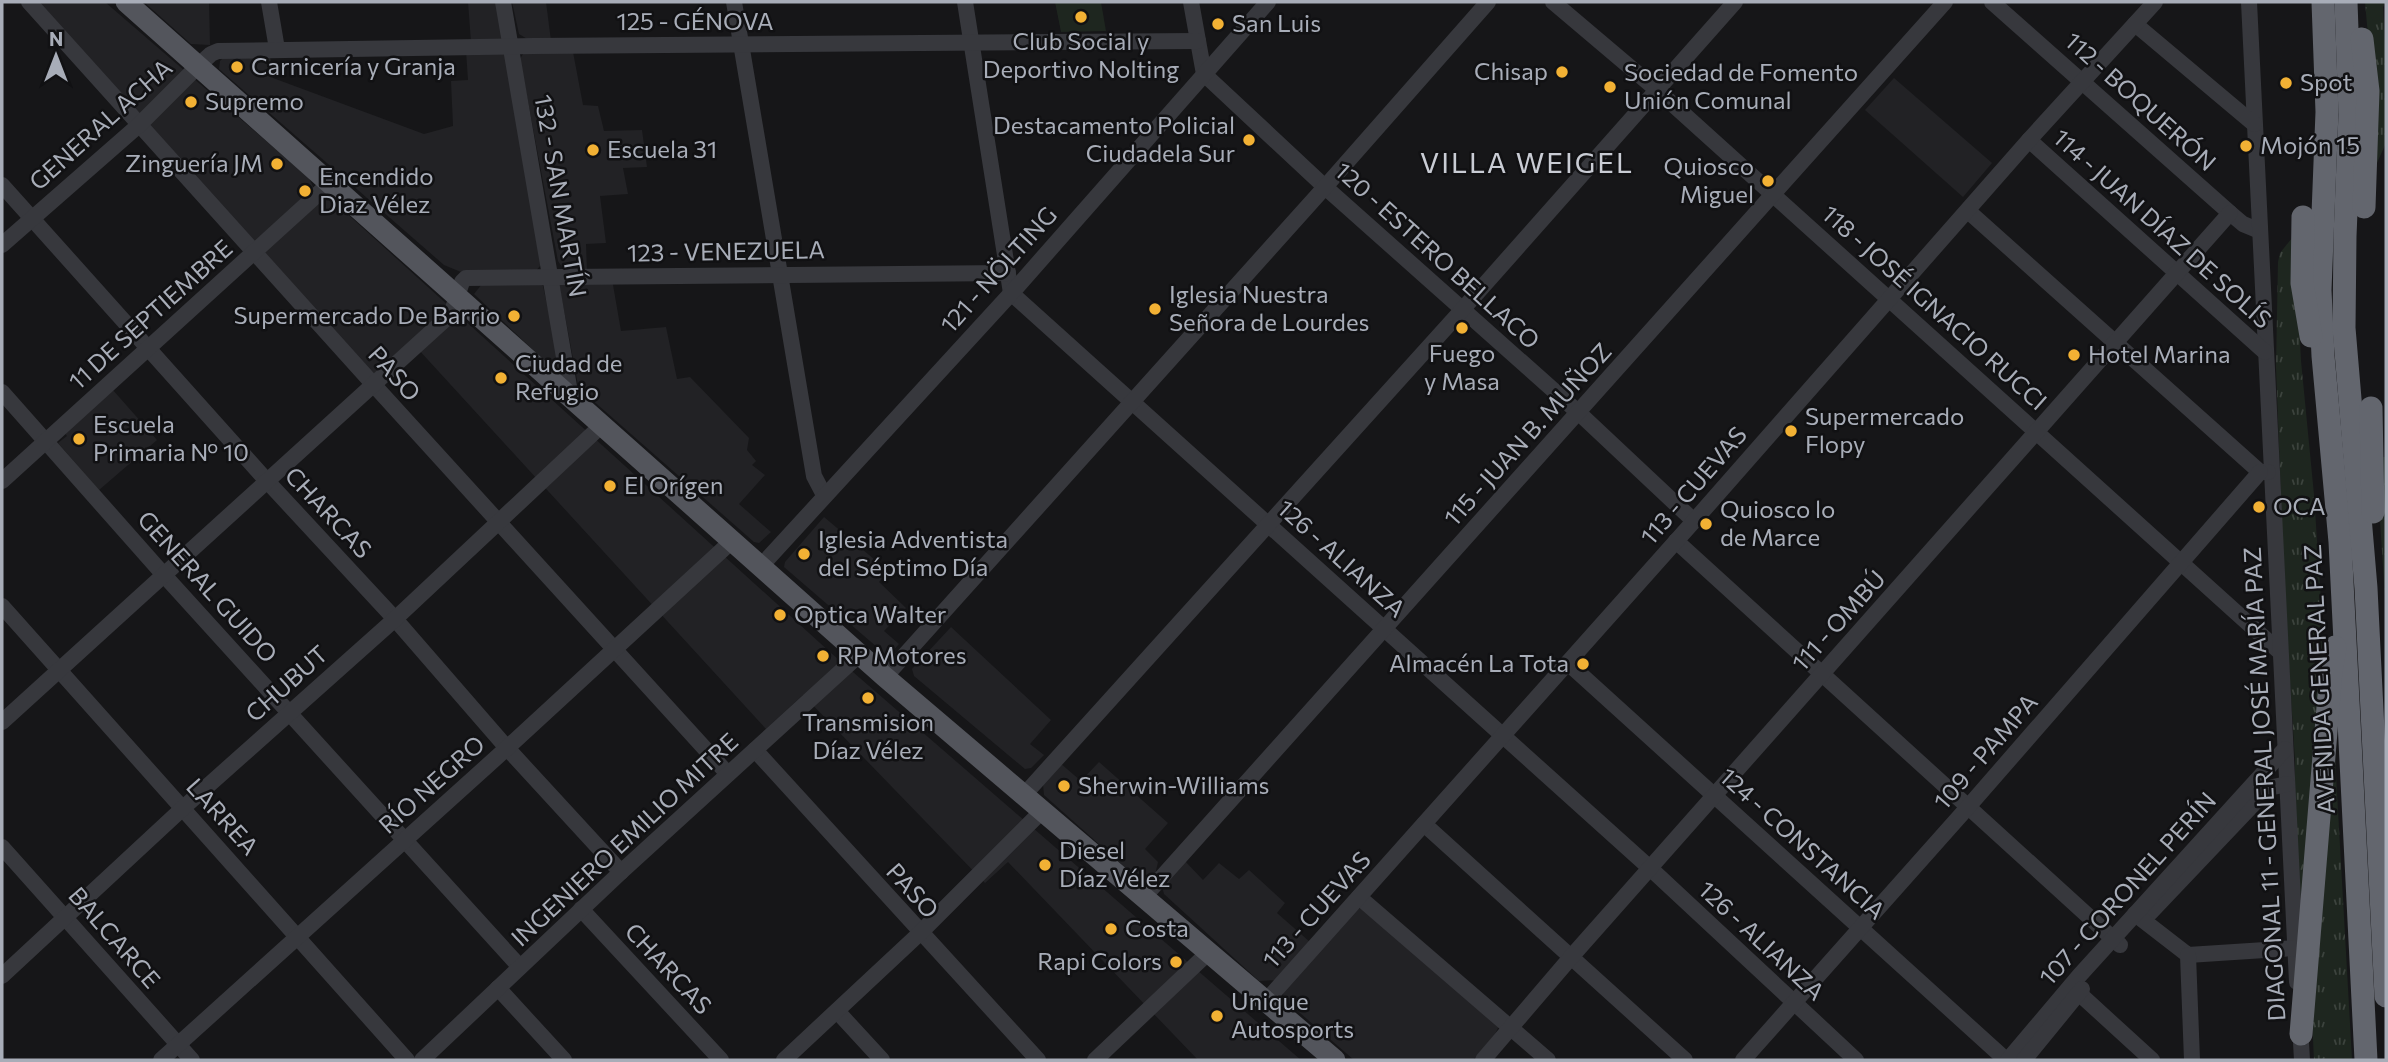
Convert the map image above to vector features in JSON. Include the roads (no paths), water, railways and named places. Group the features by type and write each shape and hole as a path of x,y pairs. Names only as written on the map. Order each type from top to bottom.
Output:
{"highway":[{"name":"AVENIDA GENERAL PAZ","path":"2323,2 2328,112 2320,290 2343,603 2366,1060"},
{"name":"AVENIDA GENERAL PAZ","path":"2346,2 2350,114 2343,294 2366,598 2386,996"},
{"path":"2355,2 2368,91 2364,207"},
{"path":"2304,217 2302,263 2305,310 2332,442"},
{"path":"2371,408 2374,503 2366,598 2386,731"},
{"path":"2301,1034 2331,671 2343,603"}],"main road":[{"path":"126,2 885,677 1335,1060"}],"street":[{"name":"PASO","path":"29,2 728,774"},
{"path":"269,2 277,49"},
{"name":"132 - SAN MARTÍN","path":"503,2 571,398"},
{"path":"734,2 814,476 824,495"},
{"path":"965,2 1011,293"},
{"path":"1191,2 1204,74"},
{"name":"121 - NÖLTING","path":"761,566 1011,293 1268,2"},
{"path":"885,677 1488,2"},
{"name":"118 - JOSÉ IGNACIO RUCCI","path":"1553,2 1657,90 2280,652"},
{"path":"1024,795 1462,310 1734,2"},
{"name":"115 - JUAN B. MUÑOZ","path":"1144,897 1945,2"},
{"name":"112 - BOQUERÓN","path":"1992,2 2230,213 2243,224 2260,231"},
{"name":"113 - CUEVAS","path":"1266,1001 2029,140 2155,2"},
{"name":"DIAGONAL 11 - GENERAL JOSÉ MARÍA PAZ","path":"2249,2 2266,352 2266,472 2280,652 2302,1060"},
{"path":"2136,24 2254,124"},
{"name":"125 - GÉNOVA","path":"198,65 218,51 277,49 1198,41"},
{"name":"GENERAL ACHA","path":"2,245 139,125 198,65"},
{"name":"120 - ESTERO BELLACO","path":"1204,74 1325,187 1579,413 1693,522"},
{"name":"114 - JUAN DÍAZ DE SOLÍS","path":"2029,140 2266,352"},
{"name":"11 DE SEPTIEMBRE","path":"2,481 330,183"},
{"name":"CHARCAS","path":"2,185 621,872"},
{"path":"1968,211 2266,472"},
{"name":"111 - OMBÚ","path":"1483,1060 2176,271 2230,213"},
{"name":"123 - VENEZUELA","path":"458,296 466,278 1008,273"},
{"name":"126 - ALIANZA","path":"1011,293 1503,734 1856,1060"},
{"path":"2,722 451,314 458,296"},
{"name":"GENERAL GUIDO","path":"2,392 163,575 520,967"},
{"name":"CHUBUT","path":"2,976 183,808 395,620 602,425"},
{"name":"109 - PAMPA","path":"1743,1060 2182,563 2266,472"},
{"name":"RÍO NEGRO","path":"161,1060 732,541"},
{"path":"1676,541 2117,942"},
{"name":"LARREA","path":"2,606 407,1060"},
{"name":"INGENIERO EMILIO MITRE","path":"422,1060 581,909 860,654"},
{"name":"124 - CONSTANCIA","path":"1568,663 2007,1060"},
{"name":"107 - CORONEL PERÍN","path":"2007,1060 2117,942 2285,749"},
{"name":"PASO","path":"755,750 1038,1060"},
{"name":"107 - CORONEL PERÍN","path":"2139,917 2263,794 2273,787 2287,784"},
{"path":"784,1060 920,933 1042,811"},
{"path":"1424,824 1685,1060"},
{"name":"BALCARCE","path":"2,847 192,1060"},
{"path":"1359,897 1548,1060"},
{"name":"CHARCAS","path":"581,909 720,1060"},
{"path":"2139,917 2188,955 2295,948"},
{"path":"1095,1060 1209,952"},
{"path":"2188,955 2192,1060"},
{"path":"498,988 565,1060"},
{"path":"2074,990 2152,1060"},
{"name":"107 - CORONEL PERÍN","path":"2024,1060 2074,990"},
{"path":"837,1011 881,1060"}],"place":[{"name":"Club Social y Deportivo Nolting","path":"1081,17"},
{"name":"San Luis","path":"1218,24"},
{"name":"Carnicería y Granja","path":"237,67"},
{"name":"Chisap","path":"1562,72"},
{"name":"Spot","path":"2286,83"},
{"name":"Sociedad de Fomento Unión Comunal","path":"1610,87"},
{"name":"Supremo","path":"191,102"},
{"name":"Destacamento Policial Ciudadela Sur","path":"1249,140"},
{"name":"Mojón 15","path":"2246,146"},
{"name":"Escuela 31","path":"593,150"},
{"name":"Zinguería JM","path":"277,164"},
{"name":"Quiosco Miguel","path":"1768,181"},
{"name":"Encendido Diaz Vélez","path":"305,191"},
{"name":"Iglesia Nuestra Señora de Lourdes","path":"1155,309"},
{"name":"Supermercado De Barrio","path":"514,316"},
{"name":"Fuego y Masa","path":"1462,328"},
{"name":"Hotel Marina","path":"2074,355"},
{"name":"Ciudad de Refugio","path":"501,378"},
{"name":"Supermercado Flopy","path":"1791,431"},
{"name":"Escuela Primaria Nº 10","path":"79,439"},
{"name":"El Orígen","path":"610,486"},
{"name":"OCA","path":"2259,507"},
{"name":"Quiosco lo de Marce","path":"1706,524"},
{"name":"Iglesia Adventista del Séptimo Día","path":"804,554"},
{"name":"Optica Walter","path":"780,615"},
{"name":"RP Motores","path":"823,656"},
{"name":"Almacén La Tota","path":"1583,664"},
{"name":"Transmision Díaz Vélez","path":"868,698"},
{"name":"Sherwin-Williams","path":"1064,786"},
{"name":"Diesel Díaz Vélez","path":"1045,865"},
{"name":"Costa","path":"1111,929"},
{"name":"Rapi Colors","path":"1176,962"},
{"name":"Unique Autosports","path":"1217,1016"}],"district":[{"name":"VILLA WEIGEL","path":"1527,163"}]}
